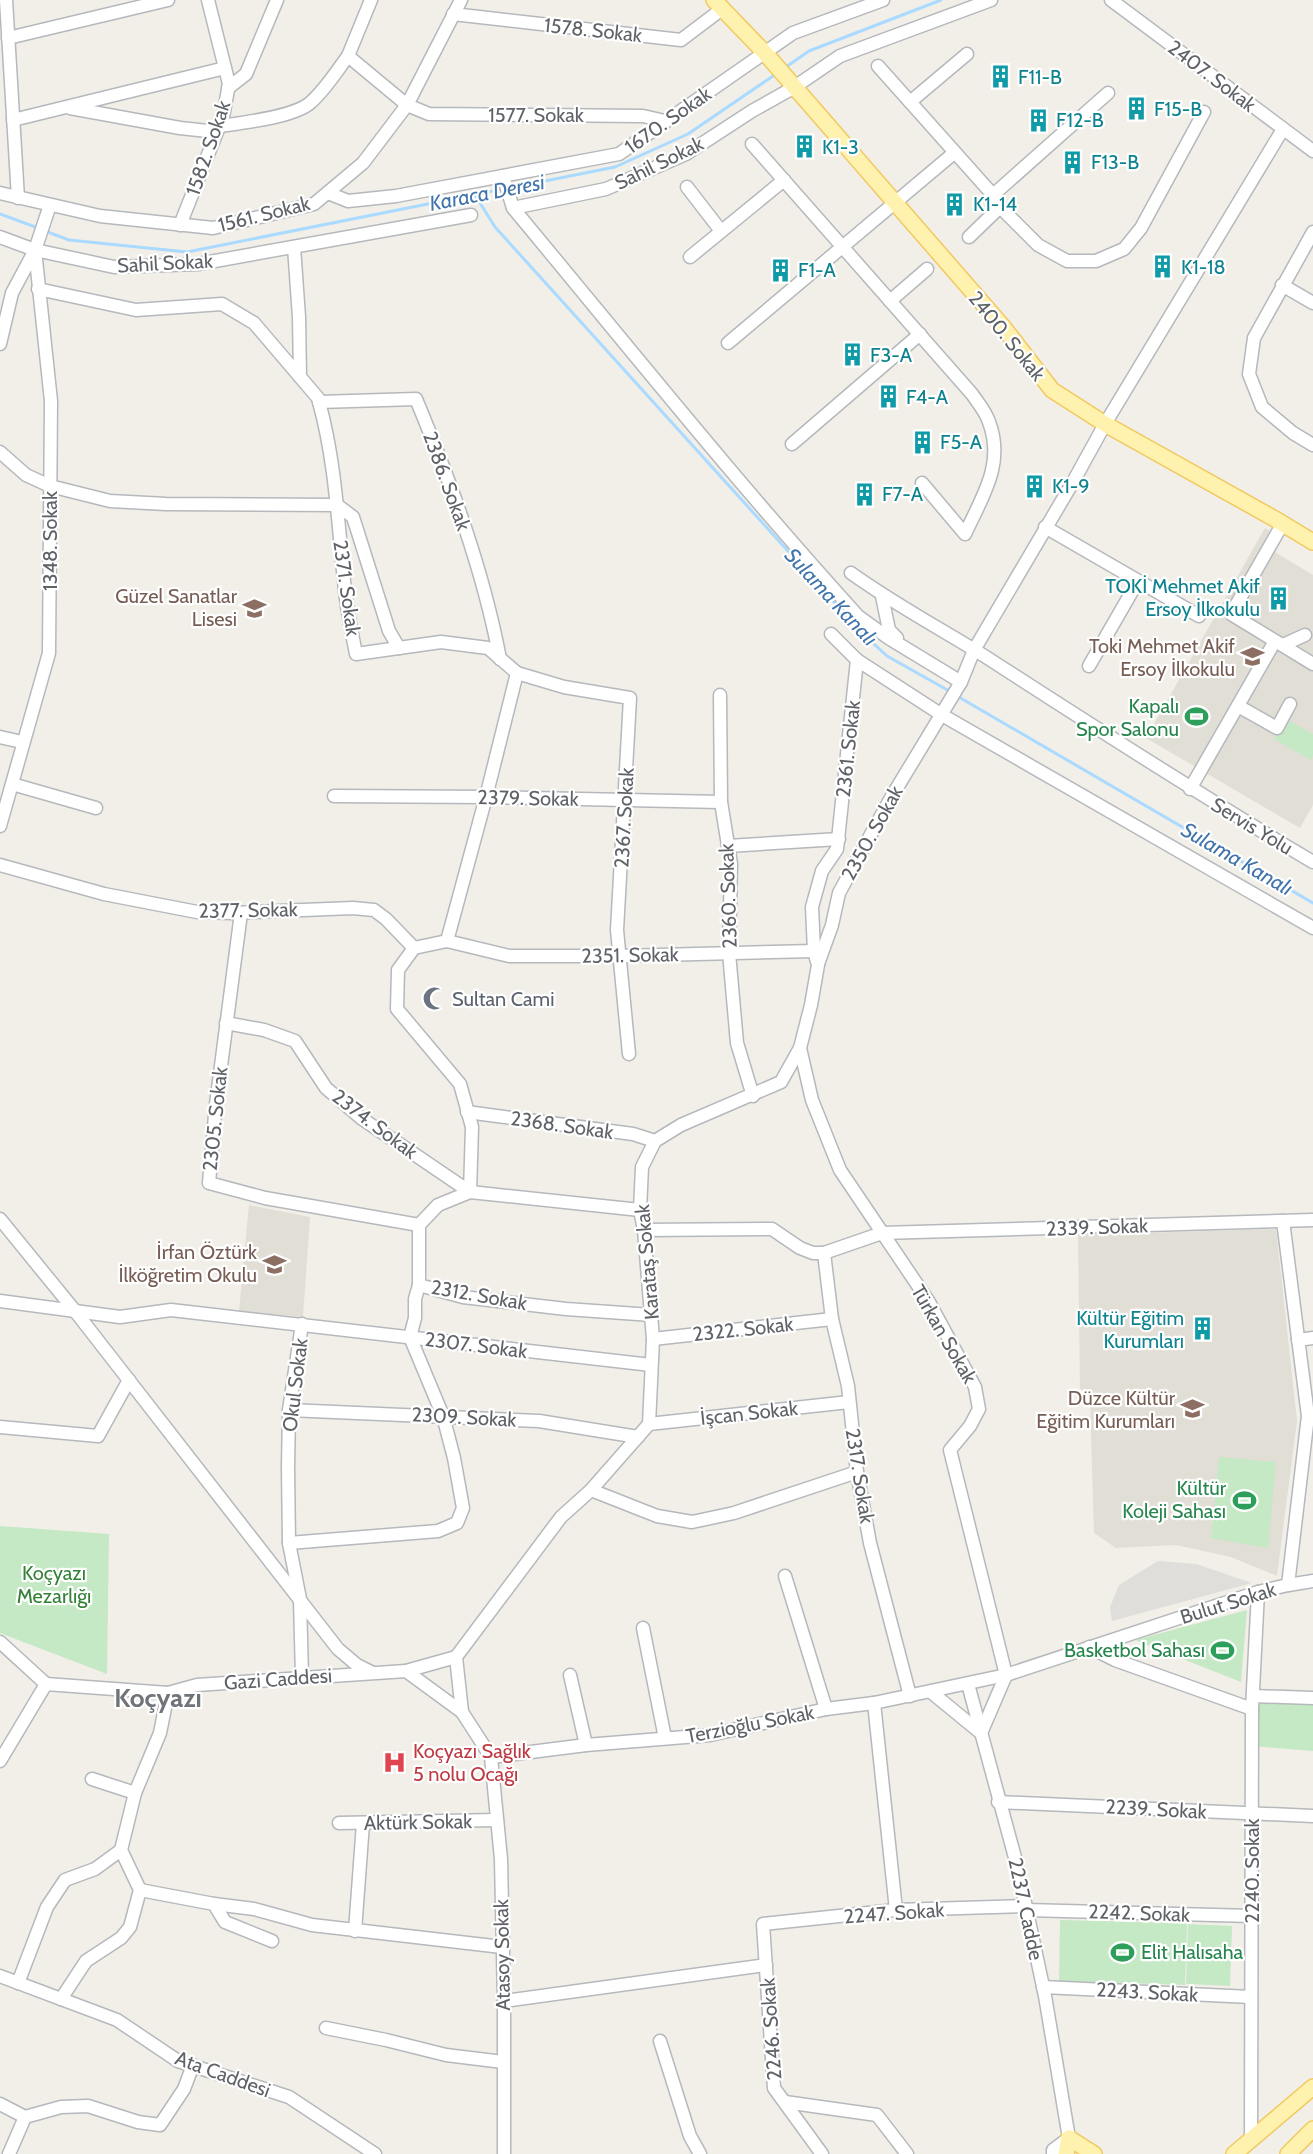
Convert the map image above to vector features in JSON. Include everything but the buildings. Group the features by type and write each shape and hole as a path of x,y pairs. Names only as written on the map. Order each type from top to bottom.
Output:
{"main road":[{"path":"718,5 765,53"},
{"name":"2400. Sokak","path":"765,53 1004,328 1052,390 1105,424 1313,542"},
{"path":"1234,2154 1313,2086"},
{"path":"1288,2154 1307,2141 1313,2129"},
{"path":"1066,2154 1069,2138"},
{"path":"1069,2138 1072,2154"},
{"path":"1069,2138 1082,2154"},
{"path":"1069,2138 1094,2154"}],"street":[{"path":"6,0 18,198"},
{"path":"8,38 168,0"},
{"name":"1582. Sokak","path":"180,225 223,117 229,84 208,0"},
{"path":"228,88 246,74 277,0"},
{"path":"66,107 180,128 218,129 274,118 308,105 327,86 348,56 371,0"},
{"name":"1561. Sokak","path":"0,193 100,216 213,228 315,204 363,163 408,105 461,0"},
{"name":"1670. Sokak","path":"328,193 348,201 396,196 619,154 793,33 883,0"},
{"name":"Sahil Sokak","path":"513,208 606,189 686,154 791,84 840,56 991,0"},
{"name":"2407. Sokak","path":"1111,0 1313,151"},
{"name":"1578. Sokak","path":"453,14 681,40 718,5"},
{"path":"910,102 968,54"},
{"path":"348,56 408,105"},
{"path":"878,66 993,195 1000,207 1038,245 1067,261 1096,261 1124,249 1141,228 1204,112"},
{"path":"13,120 225,68"},
{"path":"993,195 1108,93"},
{"name":"1577. Sokak","path":"408,105 429,114 643,116 665,121"},
{"name":"2350. Sokak","path":"818,966 832,925 839,893 892,796 944,711 961,681 974,650 1105,424 1283,129"},
{"path":"752,144 972,394 989,421 996,448 992,478 965,534 922,483"},
{"path":"728,343 954,153"},
{"path":"503,176 513,208 652,374 693,428 858,616 887,637 961,681"},
{"path":"690,257 784,180"},
{"path":"687,187 721,231"},
{"path":"0,344 12,294 35,250 50,205"},
{"path":"969,237 1000,207"},
{"name":"Sahil Sokak","path":"0,237 35,250 114,267 198,264 471,214"},
{"path":"1313,232 1254,338 1249,374 1262,407 1293,433 1313,445"},
{"path":"294,247 300,377"},
{"name":"1348. Sokak","path":"0,826 3,805 12,784 49,653 51,401 35,250"},
{"path":"890,301 927,269"},
{"path":"1282,285 1313,303"},
{"name":"2371. Sokak","path":"38,289 136,310 222,304 254,323 319,402 327,432 337,504 345,593 356,654 441,642 488,648 517,674"},
{"path":"792,444 920,334"},
{"name":"2386. Sokak","path":"319,402 416,399 444,467 490,606 501,659"},
{"path":"0,452 26,476 50,486 110,501 177,504 337,504 354,517 389,631 399,648"},
{"path":"1283,523 1231,614 1313,664"},
{"path":"1045,527 1199,616"},
{"name":"Servis Yolu","path":"851,573 882,596 974,650 1190,789 1313,862"},
{"path":"1089,666 1138,581"},
{"path":"882,596 889,630 961,681"},
{"path":"831,634 857,660 1313,928"},
{"path":"1190,789 1238,706 1279,643 1305,635"},
{"name":"2361. Sokak","path":"839,839 857,660"},
{"path":"470,1192 472,1127 460,1084 397,1009 398,970 414,948 447,941 517,674"},
{"name":"2367. Sokak","path":"517,674 564,687 630,698 617,930 629,1054"},
{"name":"2360. Sokak","path":"720,695 721,802 730,864 729,953 738,1042 753,1096"},
{"path":"1238,706 1277,728 1290,704"},
{"path":"0,737 22,742"},
{"path":"12,784 96,808"},
{"name":"2379. Sokak","path":"334,796 721,802"},
{"path":"655,1141 681,1125 753,1096 781,1082 800,1048 811,1005 818,966 814,951 812,907 822,871 837,849 839,839 728,846"},
{"name":"2377. Sokak","path":"0,865 104,894 197,912 374,910 414,948"},
{"name":"2305. Sokak","path":"241,913 216,1104 209,1183 265,1198 419,1225"},
{"name":"2351. Sokak","path":"447,941 509,956 621,956 814,951"},
{"name":"2374. Sokak","path":"226,1023 264,1030 295,1041 326,1088 361,1118 470,1192"},
{"name":"Türkan Sokak","path":"800,1048 812,1100 840,1170 929,1302 975,1387 979,1409 970,1426 950,1450 1006,1675"},
{"name":"2368. Sokak","path":"467,1112 633,1134 655,1141"},
{"name":"Karataş Sokak","path":"649,1424 652,1315 640,1210 642,1167 655,1141"},
{"path":"419,1225 438,1205 470,1192 640,1210"},
{"path":"0,1219 75,1311 339,1649 357,1665 373,1673"},
{"name":"2339. Sokak","path":"882,1233 1313,1220"},
{"path":"1283,1221 1310,1416 1288,1585"},
{"name":"2312. Sokak","path":"419,1225 419,1285 463,1297 566,1309 652,1315"},
{"path":"644,1230 771,1229 813,1253 824,1253 882,1233"},
{"name":"2317. Sokak","path":"824,1253 832,1319 849,1402 857,1472 870,1543 910,1696"},
{"path":"289,1544 438,1531 457,1522 463,1508 454,1458 443,1416 410,1337 419,1285"},
{"name":"Okul Sokak","path":"0,1301 120,1317 171,1310 302,1324 289,1410 288,1467 289,1544 300,1599 302,1677"},
{"name":"2322. Sokak","path":"653,1339 832,1319"},
{"name":"2307. Sokak","path":"302,1324 651,1365"},
{"path":"1298,1340 1313,1338"},
{"path":"0,1426 99,1436 129,1380"},
{"name":"İşcan Sokak","path":"649,1424 849,1402"},
{"name":"2309. Sokak","path":"289,1410 539,1421 638,1437"},
{"path":"462,1712 456,1657 561,1517 591,1490 649,1424"},
{"path":"591,1490 657,1516 692,1521 734,1513 857,1472"},
{"path":"784,1576 826,1709"},
{"name":"Bulut Sokak","path":"1006,1675 1258,1592 1313,1581"},
{"name":"2240. Sokak","path":"1251,2141 1252,1709 1258,1592"},
{"path":"643,1628 665,1738"},
{"path":"0,1642 46,1684 0,1761"},
{"path":"1089,1647 1115,1660 1252,1709"},
{"name":"Gazi Caddesi","path":"46,1684 168,1693 197,1685 406,1671 456,1657"},
{"path":"406,1671 462,1712 491,1757"},
{"path":"570,1675 586,1745"},
{"path":"931,1692 981,1733 1006,1675"},
{"name":"Terzioğlu Sokak","path":"491,1757 586,1745 710,1735 826,1709 874,1703 1006,1675"},
{"name":"2237. Cadde","path":"968,1684 998,1802 1017,1864 1043,1987 1069,2138"},
{"path":"62,1999 86,1962 121,1938 130,1927 140,1890 121,1850 135,1793 160,1733 168,1693"},
{"path":"1253,1696 1313,1698"},
{"path":"874,1703 896,1910"},
{"name":"Atasoy Sokak","path":"491,1757 501,1859 504,2154"},
{"path":"92,1779 135,1793"},
{"name":"2239. Sokak","path":"998,1802 1313,1816"},
{"name":"Aktürk Sokak","path":"339,1823 497,1820"},
{"path":"356,1931 363,1823"},
{"path":"18,1983 46,1907 65,1880 95,1869 121,1850"},
{"path":"140,1890 254,1909 312,1925 502,1947"},
{"path":"214,1904 225,1922 272,1941"},
{"name":"2247. Sokak","path":"763,1924 896,1910 1025,1908"},
{"name":"2242. Sokak","path":"1025,1908 1252,1916"},
{"name":"2246. Sokak","path":"763,1924 774,2088 822,2154"},
{"path":"504,2001 766,1965"},
{"name":"Ata Caddesi","path":"1,1979 18,1983 117,2020 178,2061 289,2097 375,2154"},
{"name":"2243. Sokak","path":"1043,1987 1251,1997"},
{"path":"326,2028 446,2055 503,2062"},
{"path":"660,2041 690,2136 700,2154"},
{"path":"0,2104 25,2117 61,2107 88,2106 138,2122 160,2125 184,2089 193,2066"},
{"path":"785,2102 878,2115 907,2154"},
{"path":"9,2154 25,2117"},
{"path":"1053,2154 1053,2150 1069,2138"}],"shaded area":[{"name":"Toki Mehmet Akif Ersoy İlkokulu","path":"1265,528 1279,537 1275,552 1313,575 1313,805 1300,828 1146,738"},
{"name":"İrfan Öztürk İlköğretim Okulu","path":"249,1205 310,1217 303,1317 239,1311"},
{"name":"Düzce Kültür Eğitim Kurumları","path":"1276,1229 1297,1421 1277,1576 1231,1557 1176,1545 1116,1548 1094,1533 1090,1398 1080,1388 1078,1235"},
{"path":"1158,1561 1196,1564 1252,1583 1112,1621 1110,1607 1119,1585"}],"green space":[{"path":"1286,719 1313,734 1311,760 1274,739"},
{"name":"Kültür Koleji Sahası","path":"1219,1457 1276,1462 1268,1548 1211,1538"},
{"name":"Koçyazı Mezarlığı","path":"0,1526 109,1534 107,1674 0,1633"},
{"path":"1247,1610 1241,1682 1135,1640"},
{"path":"1253,1696 1313,1698 1313,1751 1252,1746"},
{"name":"Elit Halısaha","path":"1060,1920 1187,1923 1185,1985 1059,1981"},
{"path":"1188,1924 1232,1926 1230,1986 1186,1984"}],"waterway":[{"name":"Karaca Deresi","path":"783,69 809,51 941,0"},
{"name":"Karaca Deresi","path":"510,188 615,167 688,134 776,74"},
{"name":"Karaca Deresi","path":"45,231 69,240 187,252 503,189"},
{"name":"Sulama Kanalı","path":"475,195 495,227 863,634 887,656 951,692"},
{"name":"Karaca Deresi","path":"0,214 38,228"},
{"name":"Sulama Kanalı","path":"957,696 1313,903"}],"place":[{"name":"F11-B","path":"1000,77"},
{"name":"F15-B","path":"1136,109"},
{"name":"F12-B","path":"1038,120"},
{"name":"K1-3","path":"804,147"},
{"name":"F13-B","path":"1073,162"},
{"name":"K1-14","path":"955,204"},
{"name":"K1-18","path":"1163,267"},
{"name":"F1-A","path":"780,270"},
{"name":"F3-A","path":"852,355"},
{"name":"F4-A","path":"888,397"},
{"name":"F5-A","path":"922,442"},
{"name":"K1-9","path":"1034,486"},
{"name":"F7-A","path":"864,494"},
{"name":"TOKİ Mehmet Akif Ersoy İlkokulu","path":"1278,598"},
{"name":"Güzel Sanatlar Lisesi","path":"255,608"},
{"name":"Toki Mehmet Akif Ersoy İlkokulu","path":"1253,657"},
{"name":"Kapalı Spor Salonu","path":"1197,717"},
{"name":"Sultan Cami","path":"434,999"},
{"name":"İrfan Öztürk İlköğretim Okulu","path":"275,1264"},
{"name":"Kültür Eğitim Kurumları","path":"1202,1329"},
{"name":"Düzce Kültür Eğitim Kurumları","path":"1193,1409"},
{"name":"Kültür Koleji Sahası","path":"1244,1500"},
{"name":"Basketbol Sahası","path":"1223,1650"},
{"name":"Koçyazı Sağlık 5 nolu Ocağı","path":"395,1763"},
{"name":"Elit Halısaha","path":"1123,1952"}],"district":[{"name":"Koçyazı","path":"158,1698"}]}
